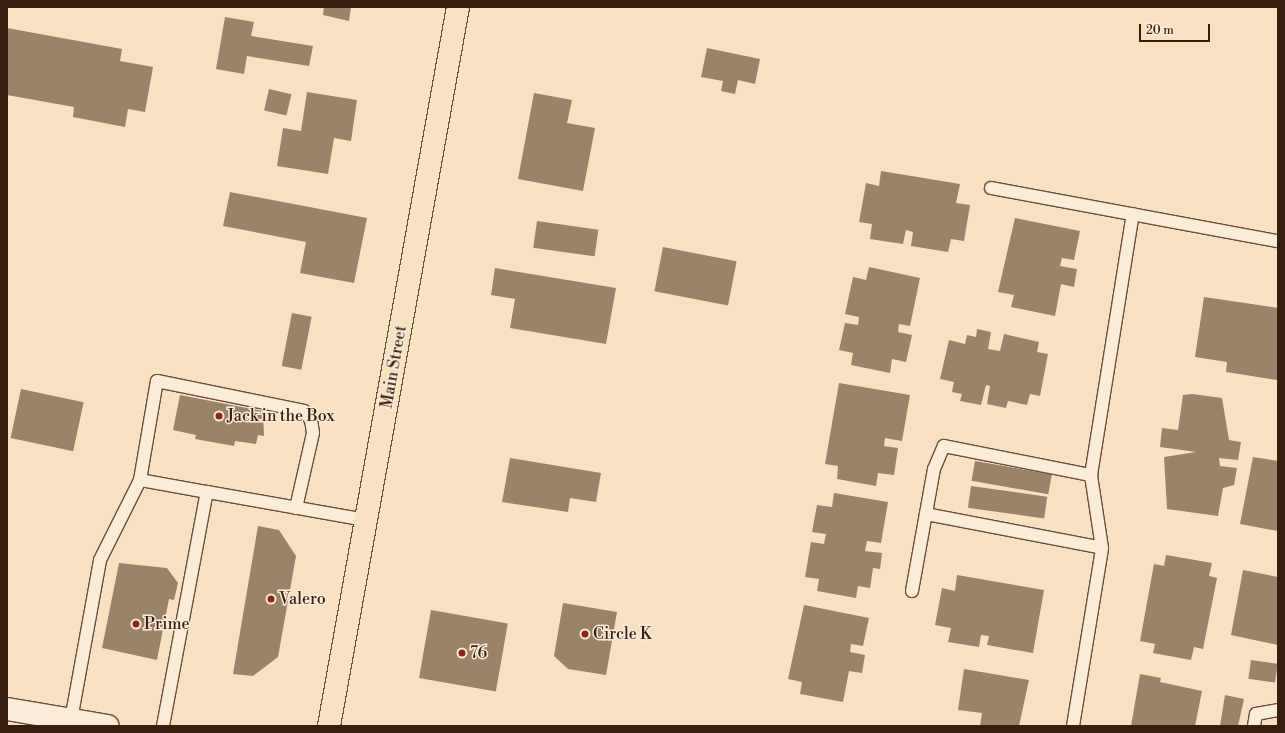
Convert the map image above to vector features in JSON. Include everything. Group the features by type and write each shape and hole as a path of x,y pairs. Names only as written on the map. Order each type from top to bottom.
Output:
{"main road":[{"name":"Main Street","path":"329,726 458,7"}],"street":[{"path":"7,709 108,726"}],"lane":[{"path":"991,188 1278,241"},
{"path":"1073,726 1102,548 1092,475 1133,214"},
{"path":"71,720 100,560 140,480 157,381 304,411 311,420 313,433 296,508"},
{"path":"912,591 934,469 944,446 1092,475"},
{"path":"140,480 366,520"},
{"path":"163,726 206,492"},
{"path":"926,514 1102,548"},
{"path":"1254,726 1256,714 1278,710"}],"building":[{"path":"324,7 351,7 349,21 323,15"},
{"path":"225,17 254,22 251,36 313,46 309,66 247,56 244,74 216,69"},
{"path":"7,28 122,49 120,61 153,67 145,112 128,109 125,127 73,117 74,107 7,95"},
{"path":"707,48 760,59 755,84 738,80 735,94 721,91 723,81 701,77"},
{"path":"269,89 291,94 286,116 264,110"},
{"path":"307,92 357,100 351,141 334,138 328,174 277,166 283,128 301,131"},
{"path":"534,93 572,100 567,123 595,128 583,191 518,179"},
{"path":"881,171 960,184 956,203 970,205 964,241 951,239 948,252 911,246 913,232 906,230 903,244 870,239 872,224 859,222 866,183 879,186"},
{"path":"230,192 367,218 354,283 300,273 306,242 223,226"},
{"path":"1015,218 1080,231 1074,260 1062,258 1060,266 1077,269 1074,287 1061,284 1055,316 1011,307 1014,295 998,292"},
{"path":"537,221 598,230 595,256 533,248"},
{"path":"663,247 737,261 728,305 654,291"},
{"path":"869,267 920,278 910,326 899,324 898,332 912,335 906,362 892,359 890,373 851,365 853,353 839,350 845,323 858,325 859,317 845,314 853,277 866,280"},
{"path":"495,268 616,288 606,344 510,328 515,299 491,295"},
{"path":"1204,297 1278,308 1277,380 1226,372 1227,362 1195,357"},
{"path":"292,313 312,317 301,370 282,366"},
{"path":"977,329 991,332 988,349 1000,351 1004,334 1039,342 1037,352 1048,354 1040,396 1030,394 1027,405 1008,401 1006,408 987,404 990,386 986,385 981,405 960,401 962,394 952,392 954,382 940,379 949,340 965,344 967,335 976,337"},
{"path":"839,383 910,395 902,441 885,438 884,446 898,448 894,475 878,473 876,486 837,479 838,466 825,464"},
{"path":"21,389 84,402 73,451 11,438"},
{"path":"1192,394 1222,398 1229,440 1241,442 1238,460 1219,458 1220,466 1237,468 1234,485 1223,488 1218,516 1167,509 1164,457 1196,452 1160,447 1162,428 1178,430 1183,395"},
{"name":"Jack in the Box","path":"180,395 263,411 264,436 258,435 256,444 235,441 234,446 195,439 196,435 173,430"},
{"path":"1253,457 1278,461 1278,531 1240,524"},
{"path":"510,458 601,473 596,502 570,498 568,512 502,502"},
{"path":"975,461 1052,475 1048,494 972,481"},
{"path":"971,486 1047,497 1044,519 968,508"},
{"path":"834,493 888,502 881,543 867,541 865,551 882,553 880,569 873,568 870,588 858,586 856,598 817,591 819,579 805,577 811,542 824,544 826,534 812,532 817,505 832,507"},
{"path":"258,526 279,530 296,556 278,657 253,676 233,674"},
{"path":"1166,555 1212,563 1209,576 1217,578 1203,649 1194,647 1191,660 1153,653 1155,644 1140,641 1154,564 1164,566"},
{"name":"Prime","path":"119,563 167,568 178,583 174,600 169,599 157,660 102,648"},
{"path":"1243,570 1278,577 1278,645 1231,635"},
{"path":"957,575 1044,590 1033,653 987,645 989,636 981,635 979,647 948,642 951,628 935,625 942,588 955,591"},
{"name":"Circle K","path":"563,603 617,612 606,675 568,669 554,656"},
{"path":"804,605 869,618 863,646 851,644 850,652 865,655 862,673 849,671 843,702 800,694 802,682 788,679"},
{"path":"431,610 508,624 496,691 419,678"},
{"path":"1251,660 1278,664 1275,683 1248,679"},
{"path":"964,669 1029,680 1019,726 980,726 982,713 958,710"},
{"path":"1140,674 1161,678 1160,682 1202,691 1195,726 1131,726"},
{"path":"1225,695 1244,699 1238,726 1220,726"}],"place":[{"name":"Jack in the Box","path":"219,416"},
{"name":"Valero","path":"271,599"},
{"name":"Prime","path":"136,624"},
{"name":"Circle K","path":"585,634"},
{"name":"76","path":"462,653"}]}
